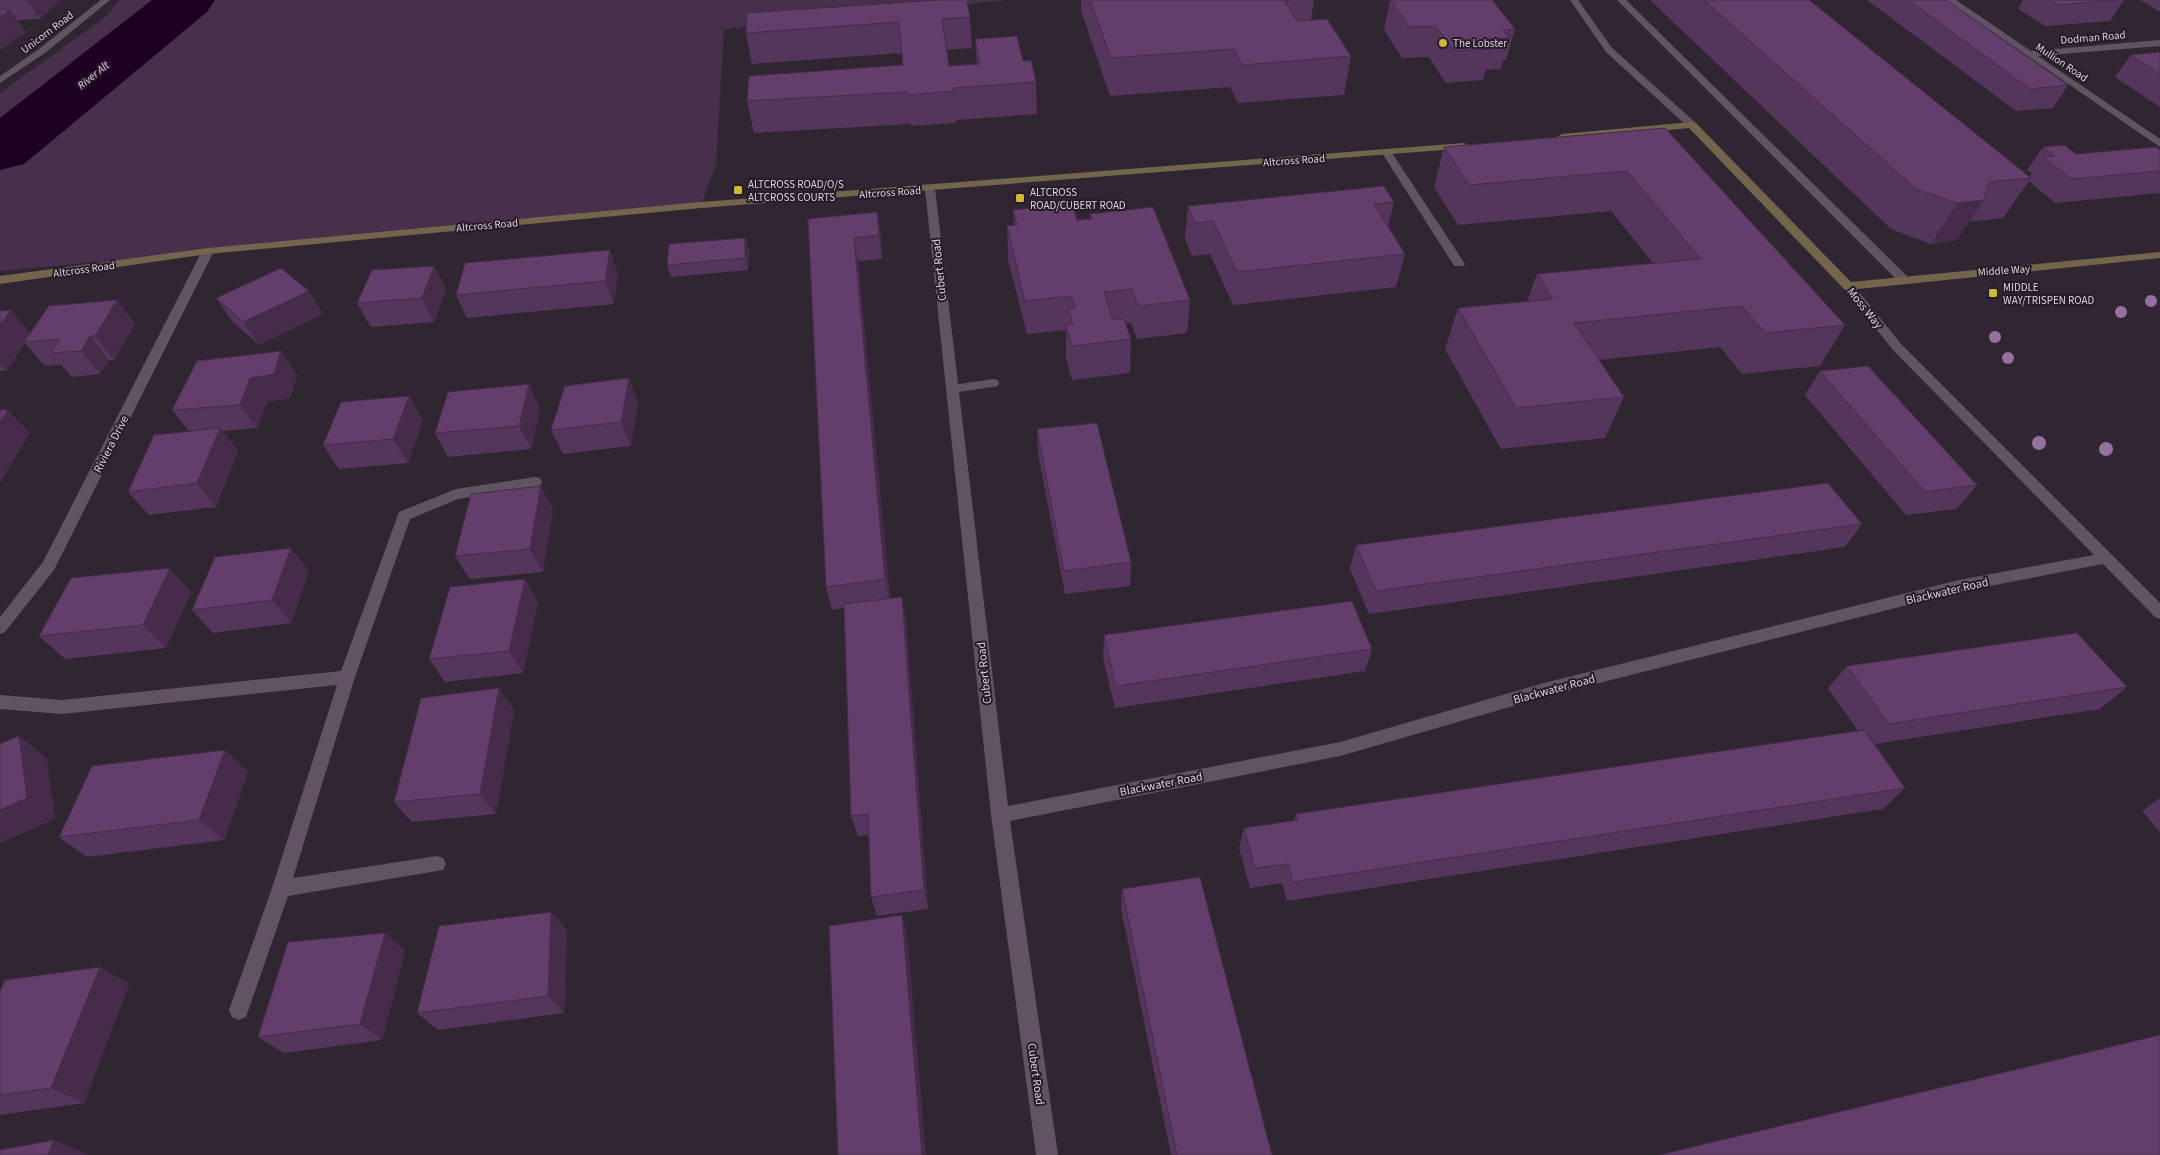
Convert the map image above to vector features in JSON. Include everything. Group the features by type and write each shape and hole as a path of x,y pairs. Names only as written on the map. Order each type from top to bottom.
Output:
{"street":[{"name":"Unicorn Road","path":"0,80 42,51 106,0"},
{"name":"Moss Way","path":"1574,0 1609,50 1692,125 1848,286 1897,347 2160,613"},
{"path":"1621,0 1904,279"},
{"name":"Mullion Road","path":"1950,0 2160,144"},
{"name":"Dodman Road","path":"2029,54 2160,43"},
{"path":"1554,138 1692,125"},
{"name":"Altcross Road","path":"0,280 208,252 701,205 930,189 1476,145"},
{"path":"1387,153 1460,264"},
{"name":"Cubert Road","path":"930,189 1000,815 1047,1155"},
{"name":"Riviera Drive","path":"0,628 49,566 208,252"},
{"name":"Middle Way","path":"1848,286 2160,255"},
{"path":"953,389 994,383"},
{"path":"239,1010 281,888 347,677 404,516 456,494 535,482"},
{"name":"Blackwater Road","path":"1000,815 1340,750 1544,690 1940,591 2107,558"},
{"path":"0,702 62,707 347,677"},
{"path":"281,888 437,864"}],"shaded area":[{"path":"120,0 1007,0 724,29 716,164 701,205 0,271 0,93 104,18"}],"building":[{"path":"938,0 967,0 970,17 942,19 949,66 980,64 975,39 1017,36 1023,61 1031,60 1036,82 953,88 953,91 907,95 907,92 747,101 749,76 903,65 899,22 746,33 747,13"},
{"path":"1090,0 1284,0 1297,21 1327,19 1351,56 1242,65 1234,49 1111,58"},
{"path":"1391,0 1492,0 1515,29 1503,30 1509,38 1485,39 1492,49 1454,51 1436,26 1409,27"},
{"path":"1704,0 1809,0 2031,178 1989,182 1984,200 1957,203 1916,189"},
{"path":"1908,0 1946,0 2068,85 2030,89"},
{"path":"2051,0 2118,0 2058,5"},
{"path":"0,9 10,10 0,17"},
{"path":"2160,52 2160,74 2131,55"},
{"path":"1665,128 1845,325 1765,333 1742,306 1574,323 1624,397 1516,408 1458,308 1553,299 1537,274 1701,259 1627,171 1469,185 1444,147"},
{"path":"2064,145 2076,154 2156,147 2160,150 2160,171 2072,179 2043,157 2055,156 2043,147"},
{"path":"1384,186 1394,202 1374,204 1405,254 1237,272 1213,221 1195,223 1188,206"},
{"path":"1072,203 1077,220 1092,219 1090,214 1153,207 1190,300 1138,306 1132,289 1104,292 1113,320 1124,319 1131,339 1072,346 1066,325 1073,324 1068,308 1075,308 1071,296 1025,301 1007,226 1017,225 1013,210"},
{"path":"877,212 879,235 854,238 885,579 826,587 808,219"},
{"path":"745,238 745,258 667,265 669,244"},
{"path":"610,250 605,281 456,295 465,263"},
{"path":"434,266 422,298 357,303 372,270"},
{"path":"281,268 309,291 243,322 216,298"},
{"path":"117,300 95,336 90,336 81,351 51,353 60,339 24,342 49,306"},
{"path":"11,310 0,325 0,311"},
{"path":"281,351 274,374 250,378 240,405 172,410 197,361"},
{"path":"1868,366 1977,485 1925,492 1820,371"},
{"path":"629,378 621,422 551,430 565,386"},
{"path":"529,384 519,426 435,433 448,392"},
{"path":"409,396 393,439 323,445 341,402"},
{"path":"0,410 8,410 0,422"},
{"path":"1097,423 1131,562 1064,571 1037,429"},
{"path":"220,428 197,483 128,492 154,435"},
{"path":"1828,483 1862,524 1376,591 1356,545"},
{"path":"541,486 530,549 455,556 471,494"},
{"path":"291,548 272,600 192,610 215,557"},
{"path":"170,568 143,625 39,636 71,578"},
{"path":"525,579 509,651 429,659 450,587"},
{"path":"902,597 924,890 871,897 868,814 851,816 844,604"},
{"path":"1352,601 1372,649 1116,686 1104,635"},
{"path":"2077,633 2127,687 1889,724 1847,666"},
{"path":"499,688 480,794 394,802 421,698"},
{"path":"1864,730 1905,788 1293,882 1288,864 1255,868 1244,828 1298,820 1296,814"},
{"path":"19,736 27,798 0,810 0,744"},
{"path":"225,750 199,820 59,837 92,766"},
{"path":"1200,877 1272,1155 1177,1155 1122,889"},
{"path":"551,912 548,996 417,1013 439,926"},
{"path":"902,915 922,1155 838,1155 829,926"},
{"path":"385,933 360,1024 258,1037 288,942"},
{"path":"100,967 51,1088 0,1095 0,991 5,980"},
{"path":"2160,1035 2160,1155 1659,1155"},
{"path":"54,1140 48,1155 0,1155 0,1150"}],"waterway":[{"name":"River Alt","path":"0,150 187,0"}],"place":[{"name":"The Lobster","path":"1443,43"},
{"name":"ALTCROSS ROAD/O/S ALTCROSS COURTS","path":"738,190"},
{"name":"ALTCROSS ROAD/CUBERT ROAD","path":"1020,198"},
{"name":"MIDDLE WAY/TRISPEN ROAD","path":"1993,293"}]}
